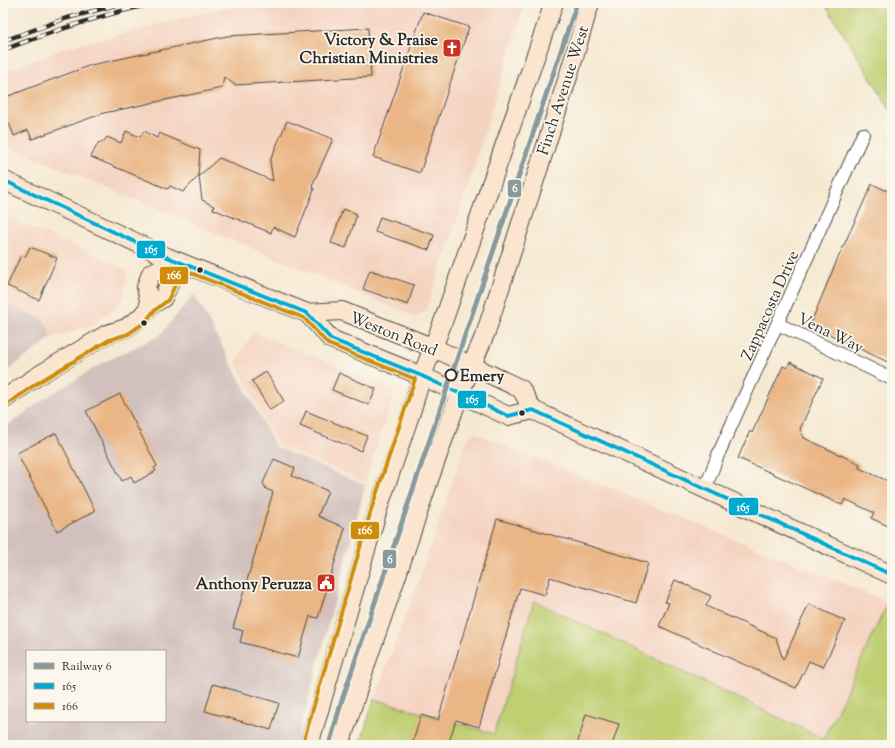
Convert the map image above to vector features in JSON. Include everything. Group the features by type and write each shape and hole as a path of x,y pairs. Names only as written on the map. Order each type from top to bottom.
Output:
{"main road":[{"path":"309,745 378,509 422,376 434,348 554,3"},
{"name":"Finch Avenue West","path":"340,745 369,655 460,393 486,332 568,77 590,3"},
{"name":"Weston Road","path":"3,180 166,262 307,313 342,311 434,348 521,390 533,410 508,416 422,376 331,339 307,313"},
{"path":"3,400 36,377 107,334 126,328 140,318 150,306 146,286 151,273 166,262"},
{"path":"533,410 892,575"}],"street":[{"name":"Zappacosta Drive","path":"705,489 718,456 864,134"},
{"name":"Vena Way","path":"778,324 892,379"}],"shaded area":[{"path":"378,3 525,3 460,211 426,310 416,317 3,144 3,73 62,49 223,8"},
{"path":"4,216 109,261 127,271 124,298 94,325 51,338 49,328 3,303"},
{"path":"194,294 276,447 365,485 296,745 3,745 3,429 44,399 99,365 160,335"},
{"path":"3,303 43,319 49,328 51,338 3,374"},
{"path":"253,332 395,390 365,482 277,445 236,363"},
{"path":"473,432 888,602 825,740 534,601 494,734 374,699 418,583 466,442"}],"green space":[{"path":"824,3 892,3 892,112"},
{"path":"534,601 824,739 888,602 892,604 892,745 360,745 374,699 494,734"}],"building":[{"path":"423,12 469,27 420,173 373,157"},
{"path":"368,28 371,77 235,85 224,77 222,88 104,113 32,139 28,130 14,136 9,123 3,125 3,98 91,65 227,36"},
{"path":"287,121 333,139 312,186 314,190 295,237 273,227 271,233 213,209 214,206 202,200 199,176 219,158 273,181 270,161"},
{"path":"126,131 140,137 144,131 157,138 159,133 200,150 198,177 183,192 170,186 168,189 91,157 98,143 104,141 107,137 121,143"},
{"path":"872,184 892,193 892,364 810,325 837,260"},
{"path":"343,209 357,214 346,248 331,243"},
{"path":"380,217 434,235 429,250 375,232"},
{"path":"30,247 57,258 39,300 7,286 21,255 25,257"},
{"path":"370,270 414,285 408,305 363,289"},
{"path":"790,362 823,378 800,429 804,438 860,464 859,468 892,483 892,528 871,518 874,513 845,499 842,505 738,458 750,431 752,433 783,366 787,368"},
{"path":"266,372 284,401 270,410 252,381"},
{"path":"339,373 376,389 369,405 332,390"},
{"path":"120,394 157,466 154,468 156,471 134,483 131,476 122,481 86,411"},
{"path":"306,411 367,436 361,451 300,426"},
{"path":"56,433 95,511 57,531 17,453"},
{"path":"274,459 295,468 292,476 328,491 318,516 345,528 318,618 310,616 298,658 240,642 243,631 233,628 273,492 266,489 263,483"},
{"path":"497,519 648,563 636,603 550,577 545,595 520,588 479,727 456,720 448,745 412,745 421,715 438,720"},
{"path":"675,580 711,596 706,606 776,638 783,660 809,604 845,621 823,667 809,661 796,688 659,626 669,603 665,602"},
{"path":"213,684 279,703 271,730 205,711"},
{"path":"586,714 619,724 612,745 577,745"}],"railway":[{"path":"3,41 64,19 123,3"},
{"path":"3,50 41,36 117,12 156,3"}],"rail line":[{"name":"6","path":"329,745 342,700 577,3"}],"transit line":[{"name":"165","path":"3,180 167,257 307,313 331,339 422,376 508,416 533,410 892,575"},
{"name":"166","path":"6,405 39,382 109,340 128,334 144,323 154,311 168,300 176,283 171,265 304,318 328,344 415,379 372,507 303,743"}],"place":[{"name":"Victory & Praise Christian Ministries","path":"452,48"},
{"name":"Emery","path":"451,375"},
{"name":"Anthony Peruzza","path":"326,583"}]}
